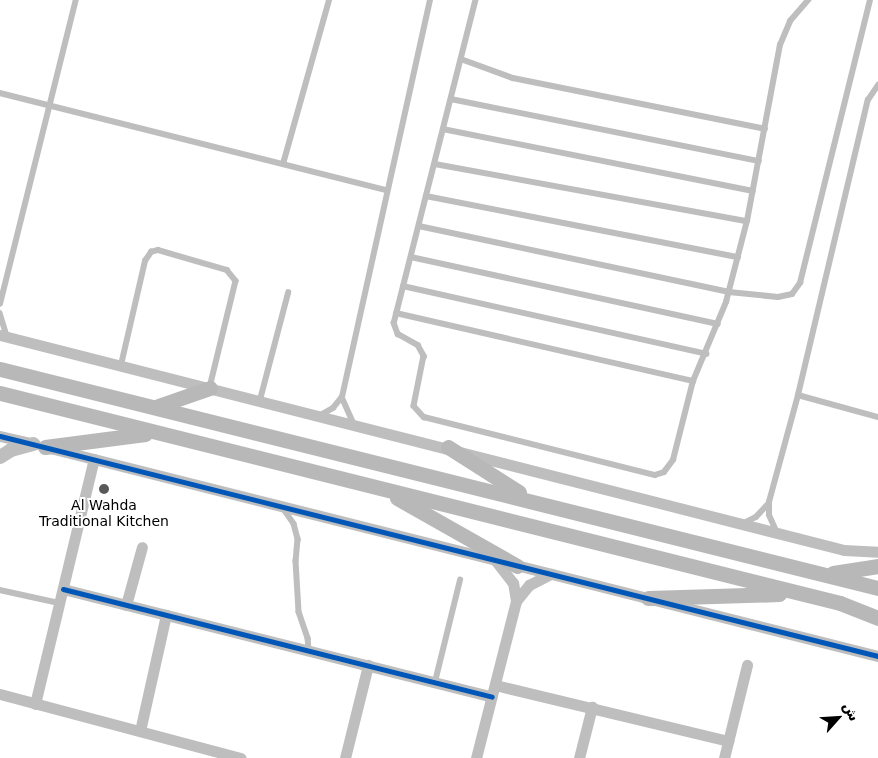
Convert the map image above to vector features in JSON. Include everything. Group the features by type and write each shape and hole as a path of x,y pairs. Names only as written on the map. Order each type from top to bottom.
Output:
{"main road":[{"path":"0,369 823,572 840,574 878,566"},
{"path":"156,407 210,388"},
{"path":"0,393 152,433 840,603 878,618"},
{"path":"39,445 152,433"},
{"path":"448,447 531,500"},
{"path":"381,489 517,566"},
{"path":"823,572 843,581 878,588"},
{"path":"648,598 798,593"}],"street":[{"path":"4,336 448,447 858,553 878,552"},
{"path":"0,436 878,656"},
{"path":"0,458 11,450 39,445"},
{"path":"35,704 94,459"},
{"path":"126,605 142,547"},
{"path":"496,560 513,583 516,601"},
{"path":"476,758 516,601 528,585 551,574"},
{"path":"63,589 492,697"},
{"path":"140,731 166,615"},
{"path":"344,758 368,665"},
{"path":"724,758 747,665"},
{"path":"495,685 728,741"},
{"path":"0,694 241,758"},
{"path":"578,758 592,708"}],"lane":[{"path":"0,304 76,0"},
{"path":"284,164 330,0"},
{"path":"321,415 333,408 342,397 430,0"},
{"path":"476,0 396,313 396,331 418,345 424,356 413,401 419,414 650,474 660,474 671,465 693,381 706,354 729,292 754,191 784,32 808,0"},
{"path":"418,226 729,292 783,297 795,291 800,283 870,0"},
{"path":"461,59 513,78 766,129"},
{"path":"776,532 770,521 769,502 798,395 868,100 878,85"},
{"path":"0,93 387,190"},
{"path":"451,99 759,161"},
{"path":"444,129 754,191"},
{"path":"435,164 747,221"},
{"path":"426,196 738,257"},
{"path":"121,365 145,261 151,252 158,250 227,270 236,280 210,388"},
{"path":"411,258 718,324"},
{"path":"403,286 706,354"},
{"path":"260,400 288,293"},
{"path":"0,313 4,336"},
{"path":"396,313 693,381"},
{"path":"798,395 878,417"},
{"path":"342,397 354,425"},
{"path":"744,524 761,513 769,502"},
{"path":"282,506 291,518 298,539 296,562 299,612 308,638 308,650"},
{"path":"436,682 460,580"},
{"path":"0,590 59,603"}],"cycle path":[{"path":"0,436 878,656"},
{"path":"63,589 492,697"}],"place":[{"name":"Al Wahda Traditional Kitchen","path":"104,489"}]}
